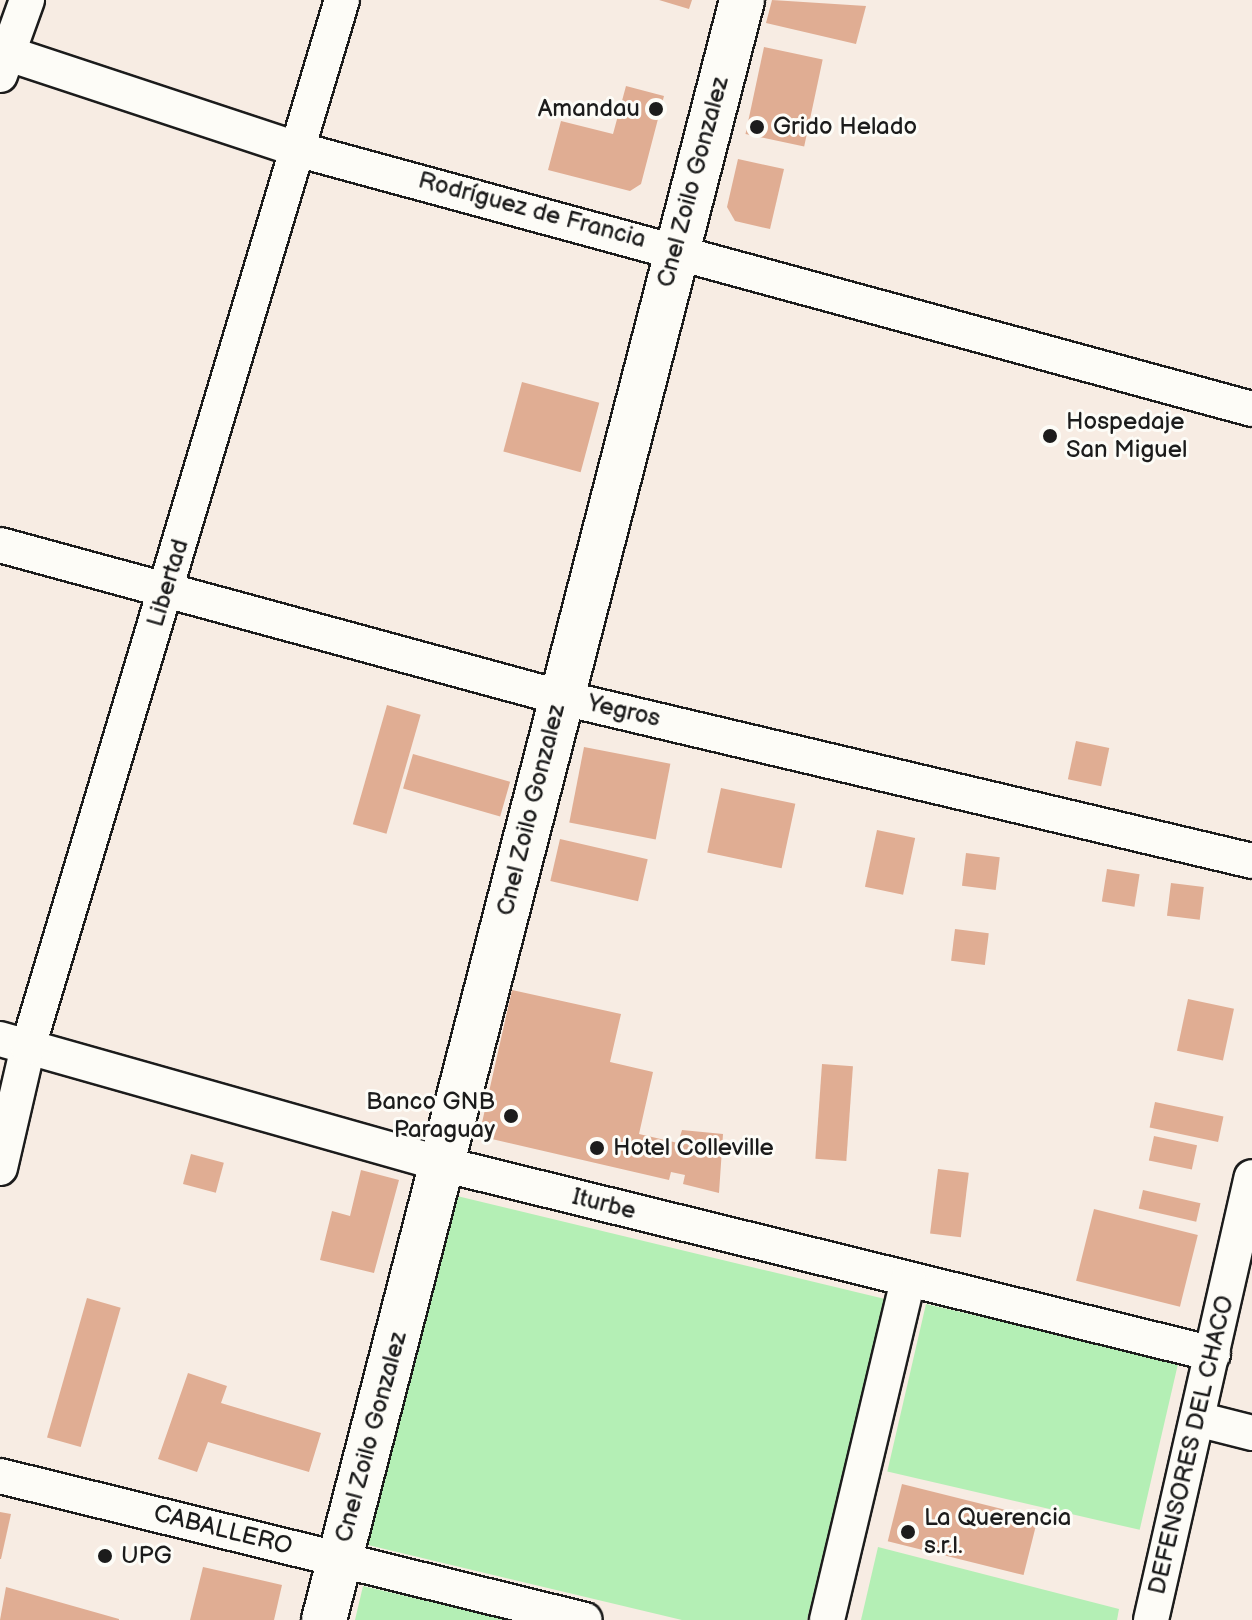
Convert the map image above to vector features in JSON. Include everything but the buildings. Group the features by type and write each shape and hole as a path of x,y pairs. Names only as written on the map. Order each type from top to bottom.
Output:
{"main road":[{"name":"Cnel Zoilo Gonzalez","path":"324,1620 674,248 742,0"}],"street":[{"path":"3,61 27,0"},
{"name":"Libertad","path":"0,1168 14,1043 166,589 300,150 342,0"},
{"name":"Rodríguez de Francia","path":"3,61 300,150 674,248 1252,409"},
{"name":"Yegros","path":"0,545 559,697 1252,861"},
{"name":"Iturbe","path":"14,1043 442,1164 1213,1354"},
{"name":"DEFENSORES DEL CHACO","path":"1151,1620 1201,1420 1252,1177"},
{"path":"827,1620 908,1279"},
{"path":"1201,1420 1252,1433"},
{"name":"CABALLERO","path":"0,1476 585,1620"}],"green space":[{"path":"457,1196 885,1299 807,1620 682,1620 368,1545"},
{"path":"926,1304 1178,1362 1140,1530 887,1472"},
{"path":"878,1547 1119,1609 1117,1620 861,1620"},
{"path":"363,1586 508,1620 355,1620"}],"place":[{"name":"Amandau","path":"656,109"},
{"name":"Grido Helado","path":"757,127"},
{"name":"Hospedaje San Miguel","path":"1050,436"},
{"name":"Banco GNB Paraguay","path":"511,1116"},
{"name":"Hotel Colleville","path":"597,1148"},
{"name":"La Querencia s.r.l.","path":"908,1532"},
{"name":"UPG","path":"105,1556"}]}
